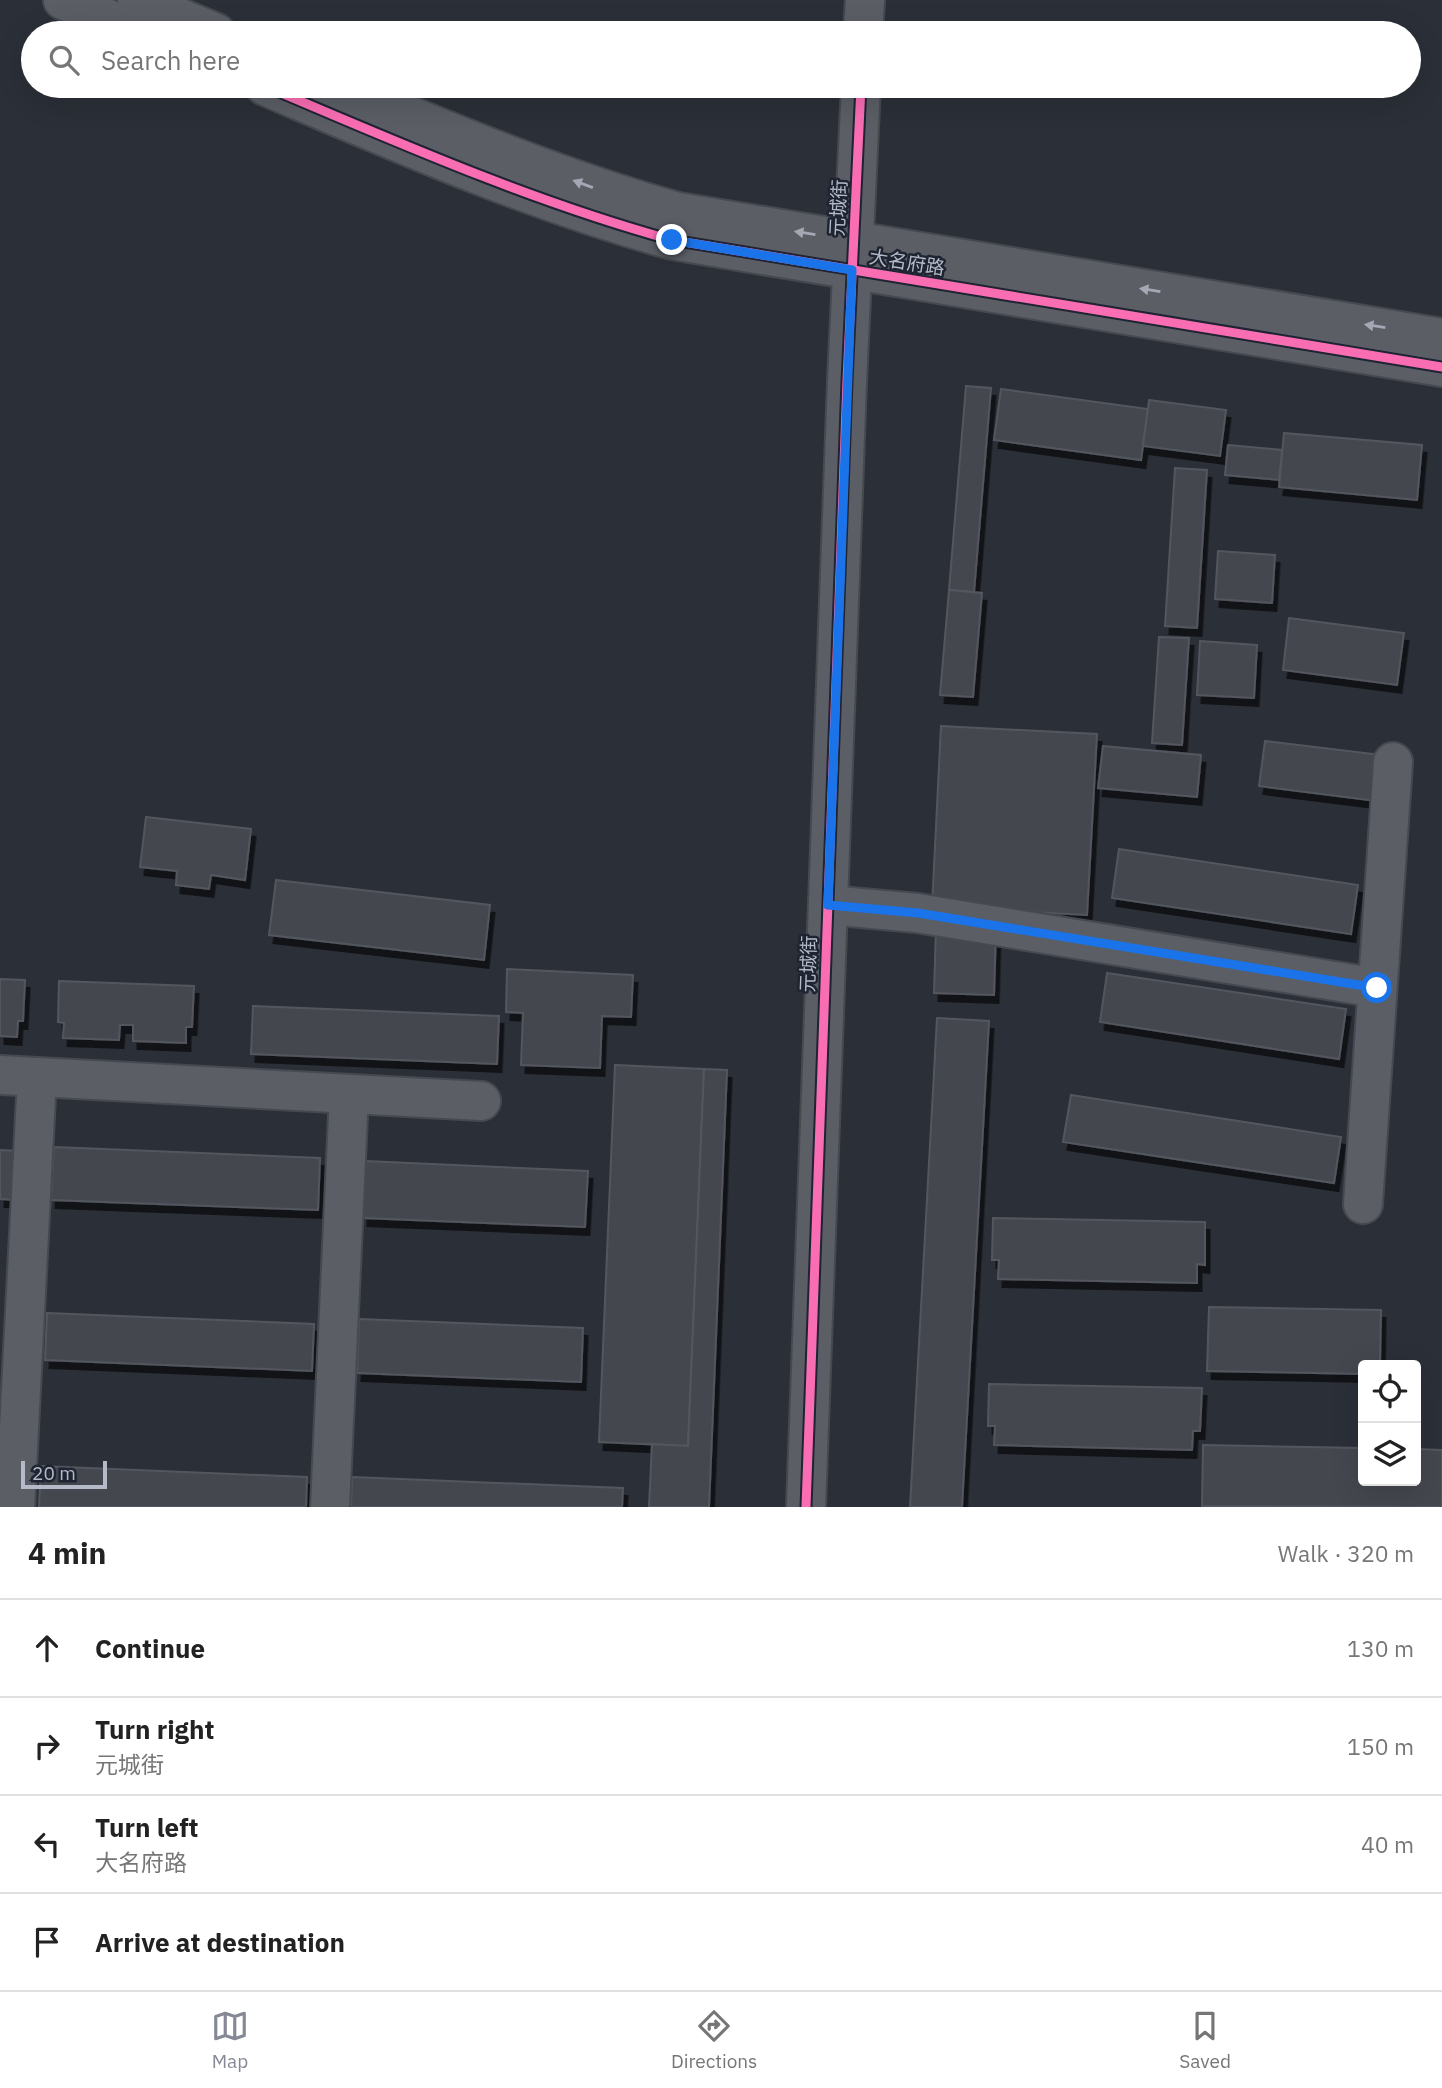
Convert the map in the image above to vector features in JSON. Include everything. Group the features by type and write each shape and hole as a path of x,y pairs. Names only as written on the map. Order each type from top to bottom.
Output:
{"street":[{"path":"63,0 113,21"},
{"path":"137,0 187,21"},
{"path":"864,21 865,0"},
{"name":"大名府路","path":"293,98 490,181 587,217 672,240 853,256 1442,338"},
{"name":"大名府路","path":"367,98 500,154 596,189 853,256 1442,367"},
{"name":"元城街","path":"806,1507 860,98"},
{"path":"1363,1204 1392,762"},
{"path":"828,905 918,913 1377,988"},
{"path":"15,1507 18,1076 481,1101"},
{"path":"330,1507 349,1094"}],"building":[{"path":"966,386 991,388 974,592 949,590"},
{"path":"1001,389 1148,409 1141,460 994,440"},
{"path":"1149,400 1226,410 1220,456 1143,446"},
{"path":"1284,433 1422,445 1417,500 1279,487"},
{"path":"1228,445 1282,450 1279,480 1225,475"},
{"path":"1175,468 1207,470 1197,628 1165,626"},
{"path":"1218,551 1275,555 1272,603 1215,599"},
{"path":"949,590 982,593 973,697 940,695"},
{"path":"1289,618 1404,633 1397,685 1283,670"},
{"path":"1159,637 1189,638 1182,745 1152,743"},
{"path":"1200,641 1257,645 1254,698 1197,695"},
{"path":"941,726 1097,734 1087,915 932,907"},
{"path":"1265,741 1382,755 1376,801 1259,786"},
{"path":"1103,746 1201,755 1197,797 1098,788"},
{"path":"146,817 251,829 245,880 211,875 209,889 176,885 177,871 140,867"},
{"path":"1119,849 1358,885 1351,934 1112,898"},
{"path":"276,880 490,905 484,960 269,935"},
{"path":"936,928 996,930 994,995 934,993"},
{"path":"507,969 633,975 631,1017 602,1016 600,1068 521,1065 523,1013 506,1012"},
{"path":"1107,973 1346,1009 1339,1059 1100,1022"},
{"path":"0,979 25,980 23,1021 18,1021 17,1037 0,1036"},
{"path":"59,981 194,986 192,1027 186,1027 186,1043 133,1041 133,1025 120,1025 119,1040 63,1038 64,1023 58,1022"},
{"path":"253,1006 499,1016 497,1064 251,1054"},
{"path":"937,1018 989,1021 962,1507 910,1507"},
{"path":"615,1065 704,1069 688,1446 599,1442"},
{"path":"704,1069 727,1070 709,1507 649,1507 652,1444 688,1446"},
{"path":"1071,1095 1341,1137 1334,1183 1063,1142"},
{"path":"54,1147 320,1158 318,1210 51,1200"},
{"path":"0,1150 18,1151 16,1200 0,1199"},
{"path":"365,1161 588,1171 585,1227 363,1218"},
{"path":"993,1218 1205,1222 1205,1265 1197,1264 1197,1283 998,1279 999,1260 992,1260"},
{"path":"1209,1307 1381,1310 1380,1360 1358,1360 1358,1374 1207,1371"},
{"path":"47,1313 314,1324 312,1371 45,1360"},
{"path":"359,1319 583,1328 581,1382 357,1373"},
{"path":"989,1384 1202,1388 1200,1431 1193,1431 1192,1450 994,1445 995,1426 988,1426"},
{"path":"1203,1445 1358,1448 1358,1486 1421,1486 1421,1449 1442,1450 1442,1507 1202,1506"},
{"path":"41,1466 307,1477 306,1507 39,1507"},
{"path":"352,1477 623,1488 622,1507 351,1507"}],"cycle path":[{"path":"294,98 517,189 568,208 672,240 1442,367"},
{"path":"806,1507 847,381 860,98"}],"route":[{"path":"672,240 852,270 828,905 918,913 1377,988"}]}
